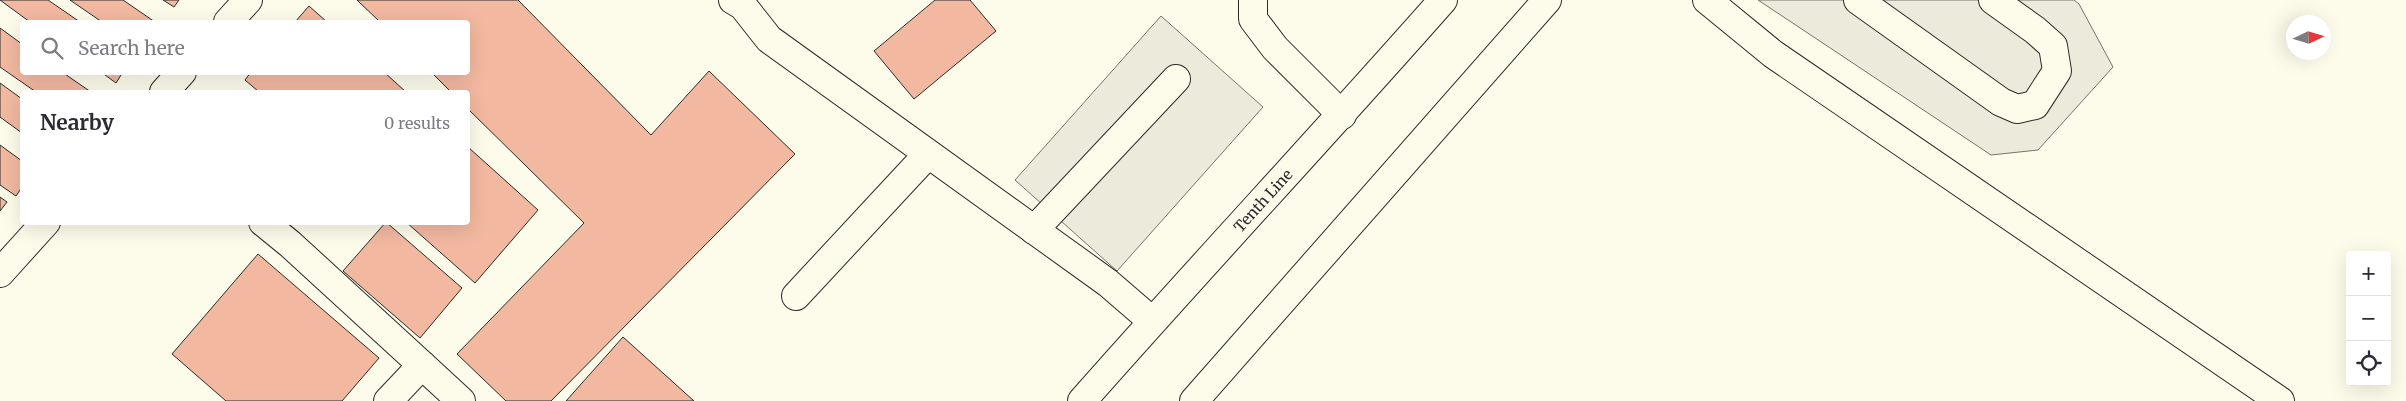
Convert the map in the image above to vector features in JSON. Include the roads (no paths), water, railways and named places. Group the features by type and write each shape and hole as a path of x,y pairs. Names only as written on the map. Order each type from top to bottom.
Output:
{"street":[{"path":"230,20 248,0"},
{"path":"733,0 743,6 768,39 1108,283 1152,321"},
{"path":"1253,0 1253,19 1275,48 1342,116"},
{"name":"Tenth Line","path":"1082,401 1152,321 1342,116 1443,0"},
{"path":"1194,401 1547,0"},
{"path":"1707,0 1773,54 2280,401"},
{"path":"1858,0 2001,102 2017,109 2035,105 2057,71 2053,46 2035,30 1993,0"},
{"path":"166,90 179,75"},
{"path":"1034,230 1176,79"},
{"path":"796,296 928,154"},
{"path":"0,273 43,225"},
{"path":"268,225 461,401"},
{"path":"388,401 422,365"}]}
